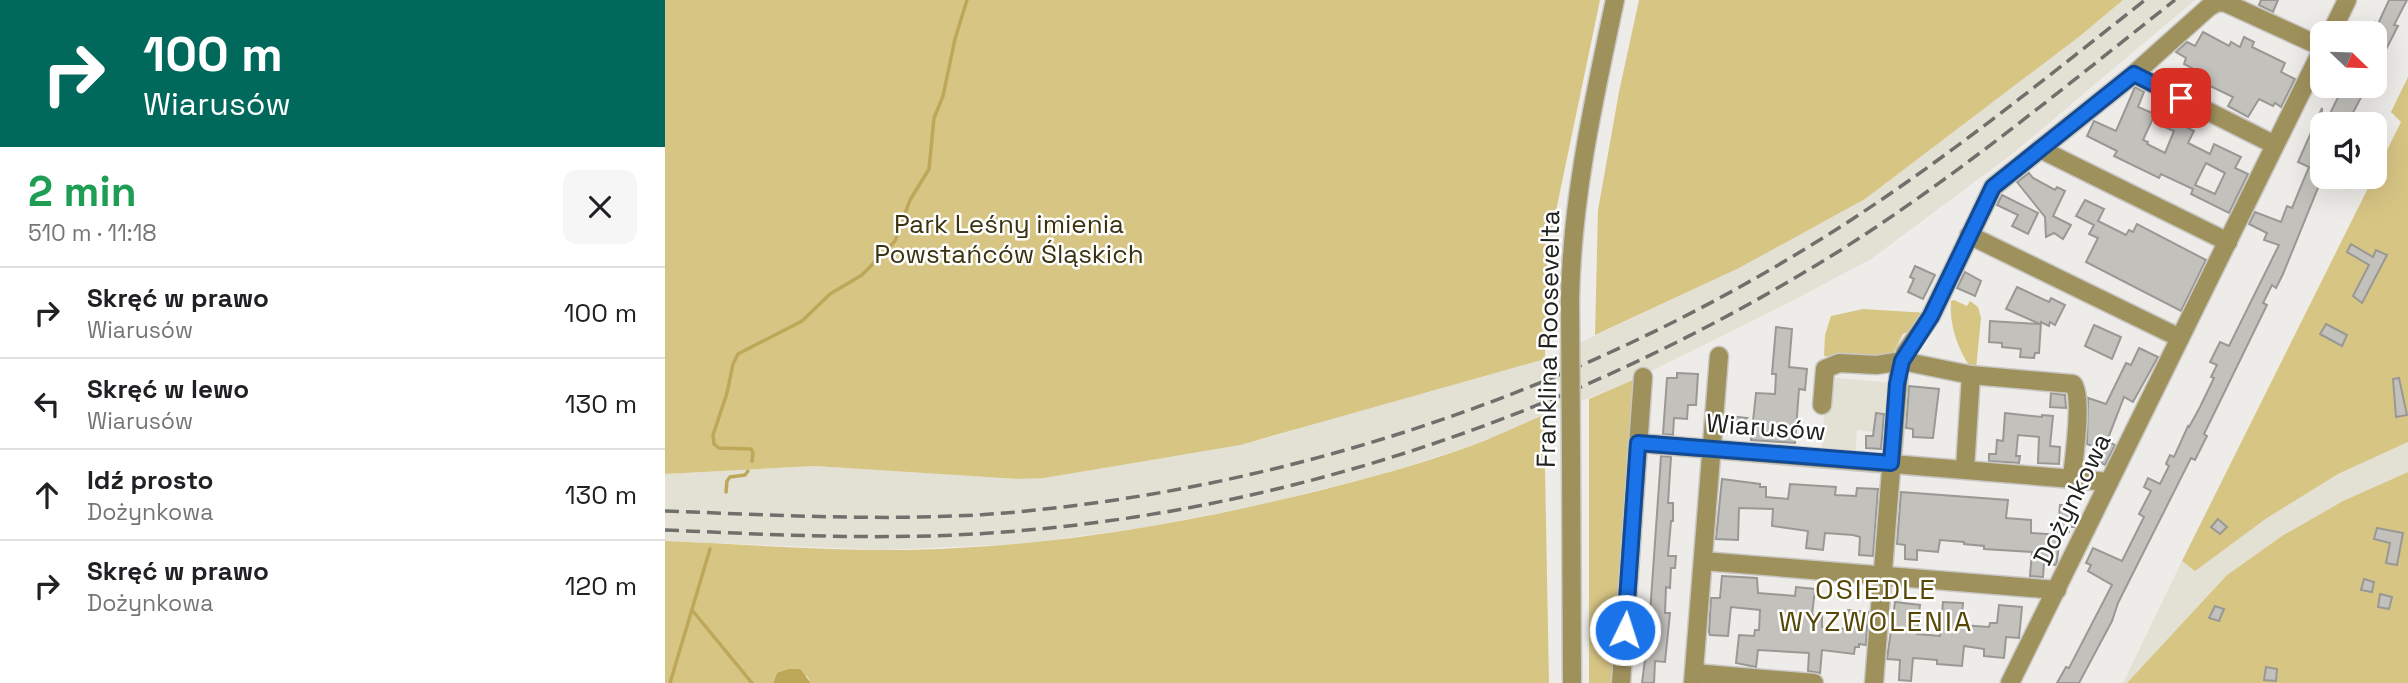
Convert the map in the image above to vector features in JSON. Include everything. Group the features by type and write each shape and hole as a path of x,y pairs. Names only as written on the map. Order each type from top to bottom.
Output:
{"street":[{"name":"Franklina Roosevelta","path":"1572,683 1570,298 1577,191 1615,0"},
{"path":"2337,21 2347,0"},
{"name":"Dożynkowa","path":"1969,235 1993,187 2134,74 2218,2 2226,3 2310,43"},
{"path":"2134,74 2275,145"},
{"name":"Dożynkowa","path":"2010,683 2310,74"},
{"path":"2040,149 2228,242"},
{"path":"1874,683 1897,384 1902,361 1931,316 1969,235 2180,338"},
{"path":"1719,356 1694,678 1814,683"},
{"name":"Wiarusów","path":"1822,405 1825,369 1839,363 1877,365 1902,361 1971,375 2073,384 2077,389 2077,428 2072,477"},
{"path":"1965,468 1971,375"},
{"path":"1621,683 1643,377"},
{"name":"Wiarusów","path":"1638,443 2109,482"},
{"path":"1703,561 2057,590"}],"shaded area":[{"path":"2123,0 2195,0 2012,154 1871,259 1633,380 1471,446 1386,473 1269,503 1147,527 1020,544 885,550 665,541 665,474 815,466 1019,479 1044,478 1268,438 1368,407 1545,359 1739,268 1865,199 2080,36"},
{"path":"1827,377 1894,383 1890,434 1857,430 1855,457 1821,454"},
{"path":"2408,442 2408,472 2343,501 2282,536 2227,575 2127,683 2123,683 2182,561 2195,570 2267,518 2338,474"},
{"path":"800,669 811,683 773,683 777,673"}],"green space":[{"name":"Park Leśny imienia Powstańców Śląskich","path":"665,0 1600,0 1547,254 1545,359 1240,445 1044,478 1019,479 815,466 665,474"},
{"path":"1639,0 2123,0 2080,36 1865,199 1739,268 1595,335 1598,210"},
{"path":"2408,77 2408,442 2338,474 2267,518 2195,571 2182,561 2368,189 2387,189 2387,150 2401,122 2391,112"},
{"path":"1951,301 1967,306 1970,301 1978,307 1981,318 1976,369 1971,368 1966,361 1955,336 1951,319"},
{"path":"1863,309 1928,313 1920,326 1903,334 1893,353 1878,359 1824,356 1825,335 1831,316"},
{"path":"1633,380 1612,683 1589,683 1589,399"},
{"path":"1544,415 1549,683 811,683 807,676 777,673 773,683 665,683 665,541 921,550 1003,545 1094,535 1229,511 1356,481 1471,446"},
{"path":"2408,472 2408,683 2127,683 2227,575 2282,536 2343,501"}],"building":[{"path":"2261,0 2278,0 2273,12 2259,5"},
{"path":"2389,0 2407,0 2394,25 2398,26 2387,48 2387,21 2379,21"},
{"path":"2203,32 2229,46 2231,42 2240,47 2244,37 2254,42 2252,47 2285,63 2281,72 2295,79 2281,107 2259,99 2248,117 2228,106 2233,97 2204,83 2199,94 2183,86 2192,68 2184,64 2186,58 2176,52 2187,42 2195,46"},
{"path":"2135,87 2144,92 2138,107 2155,114 2143,140 2148,142 2147,144 2165,153 2174,131 2155,123 2161,109 2175,114 2172,120 2194,131 2188,143 2210,154 2214,144 2241,157 2235,168 2248,174 2229,213 2191,194 2193,189 2161,174 2159,178 2114,156 2117,151 2087,136 2094,121 2116,131","holes":["2206,163 2225,173 2215,194 2195,185"]},
{"path":"2338,98 2361,98 2353,112 2331,112"},
{"path":"2310,135 2310,189 2318,189 2283,274 2276,288 2272,285 2263,303 2267,305 2204,434 2207,436 2195,460 2191,458 2079,683 2057,683 2066,667 2069,668 2112,585 2088,571 2091,565 2086,563 2093,548 2122,561 2144,517 2139,514 2151,491 2144,487 2148,478 2160,484 2169,466 2166,464 2170,455 2174,457 2214,378 2211,377 2217,365 2210,362 2220,342 2229,346 2279,245 2264,240 2267,233 2249,224 2255,212 2281,222 2287,206 2292,208 2309,167 2298,162"},
{"path":"2029,173 2055,190 2057,187 2065,191 2053,216 2071,225 2063,239 2054,233 2046,237 2045,217 2017,182"},
{"path":"2002,195 2038,213 2028,234 2012,226 2018,215 1997,205"},
{"path":"2085,200 2104,209 2098,221 2126,235 2129,230 2133,232 2137,224 2206,260 2181,311 2086,262 2098,238 2089,234 2094,225 2076,216"},
{"path":"2351,244 2373,257 2376,250 2387,255 2362,303 2353,296 2369,265 2347,252"},
{"path":"1915,266 1935,275 1923,299 1908,292 1914,279 1910,277"},
{"path":"1965,272 1981,281 1975,296 1957,288"},
{"path":"2017,287 2049,302 2051,298 2065,305 2055,325 2050,322 2049,326 2041,322 2039,353 2035,353 2034,358 2020,357 2021,349 2002,347 2002,343 1989,342 1990,321 2040,324 2006,309"},
{"path":"2326,324 2347,335 2342,346 2320,334"},
{"path":"2094,325 2121,337 2112,359 2085,346"},
{"path":"1776,327 1792,329 1789,367 1807,369 1805,390 1799,389 1795,443 1751,440 1756,393 1775,394 1776,374 1772,374"},
{"path":"2139,348 2158,357 2133,402 2124,397 2107,441 2115,445 2105,465 2093,459 2098,448 2087,444 2088,398 2106,404 2126,363 2131,365"},
{"path":"1677,373 1698,374 1696,405 1688,405 1687,419 1674,418 1673,435 1663,434 1667,378 1677,378"},
{"path":"2399,378 2407,415 2396,417 2393,379"},
{"path":"1909,386 1939,389 1933,438 1913,437 1913,429 1906,428"},
{"path":"2051,393 2065,395 2066,408 2050,407"},
{"path":"1876,413 1884,414 1881,449 1866,448 1866,436 1873,436"},
{"path":"2005,413 2053,416 2050,446 2060,447 2059,464 2038,463 2039,437 2018,435 2016,456 2020,456 2019,463 1989,461 1989,454 1996,454 1997,440 2003,441"},
{"path":"1726,417 1747,418 1733,430 1725,429"},
{"path":"1661,456 1671,457 1668,503 1673,503 1673,521 1668,556 1676,556 1675,568 1671,568 1670,588 1666,587 1665,613 1670,613 1665,662 1655,661 1654,683 1642,683 1649,628"},
{"path":"1722,479 1760,484 1760,487 1766,487 1766,497 1788,499 1790,484 1836,487 1835,495 1856,496 1857,488 1878,489 1873,556 1859,555 1860,537 1853,535 1825,533 1823,550 1806,548 1808,531 1772,526 1773,509 1739,508 1738,540 1716,539"},
{"path":"1901,492 2008,500 2006,518 2031,520 2031,533 2060,535 2056,565 2044,563 2043,577 2030,576 2032,552 1984,549 1984,546 1940,540 1938,552 1917,550 1917,560 1905,559 1905,545 1897,544"},
{"path":"2060,505 2076,506 2074,527 2069,527 2069,532 2058,531"},
{"path":"2218,519 2227,527 2220,534 2211,527"},
{"path":"2377,528 2403,533 2397,565 2386,563 2390,543 2374,539"},
{"path":"1722,576 1757,578 1758,593 1795,596 1796,587 1815,589 1812,615 1822,616 1822,627 1847,629 1848,610 1868,612 1866,645 1859,644 1859,647 1855,647 1854,654 1822,650 1820,673 1808,671 1809,653 1758,650 1756,667 1736,663 1739,635 1754,636 1755,630 1759,630 1760,610 1731,607 1728,636 1710,635 1711,598 1720,598"},
{"path":"2364,579 2374,582 2372,592 2361,590"},
{"path":"2380,594 2392,597 2389,609 2378,607"},
{"path":"1895,602 1920,605 1917,634 1940,636 1943,602 1963,603 1961,625 1989,627 1990,623 1997,623 1999,605 2022,607 2019,638 2006,637 2004,658 1984,656 1984,649 1964,646 1962,666 1913,658 1911,681 1899,680 1900,660 1887,659"},
{"path":"2215,606 2224,609 2219,621 2209,618"},
{"path":"2266,667 2277,669 2276,681 2264,680"}],"waterway":[{"path":"752,461 751,449 719,448 714,444 713,435 733,364 738,354 802,321 830,294 862,275 895,241 910,200 929,169 934,118 943,96 955,39 967,0"},
{"path":"726,492 730,477 745,475 748,471"},
{"path":"670,683 710,549"},
{"path":"692,610 752,683"}],"railway":[{"path":"665,511 878,517 1005,513 1113,500 1221,481 1328,455 1432,423 1535,385 1635,341 1732,291 1826,236 1949,152 2145,0"},
{"path":"665,530 919,536 1004,532 1115,520 1225,501 1334,474 1441,441 1546,401 1649,356 1748,305 1844,248 1971,159 2175,0"}],"district":[{"name":"OSIEDLE WYZWOLENIA","path":"1876,605"}],"route":[{"path":"1625,630 1638,443 1891,463 1897,384 1902,361 1931,316 1993,187 2134,74 2181,98"}]}
